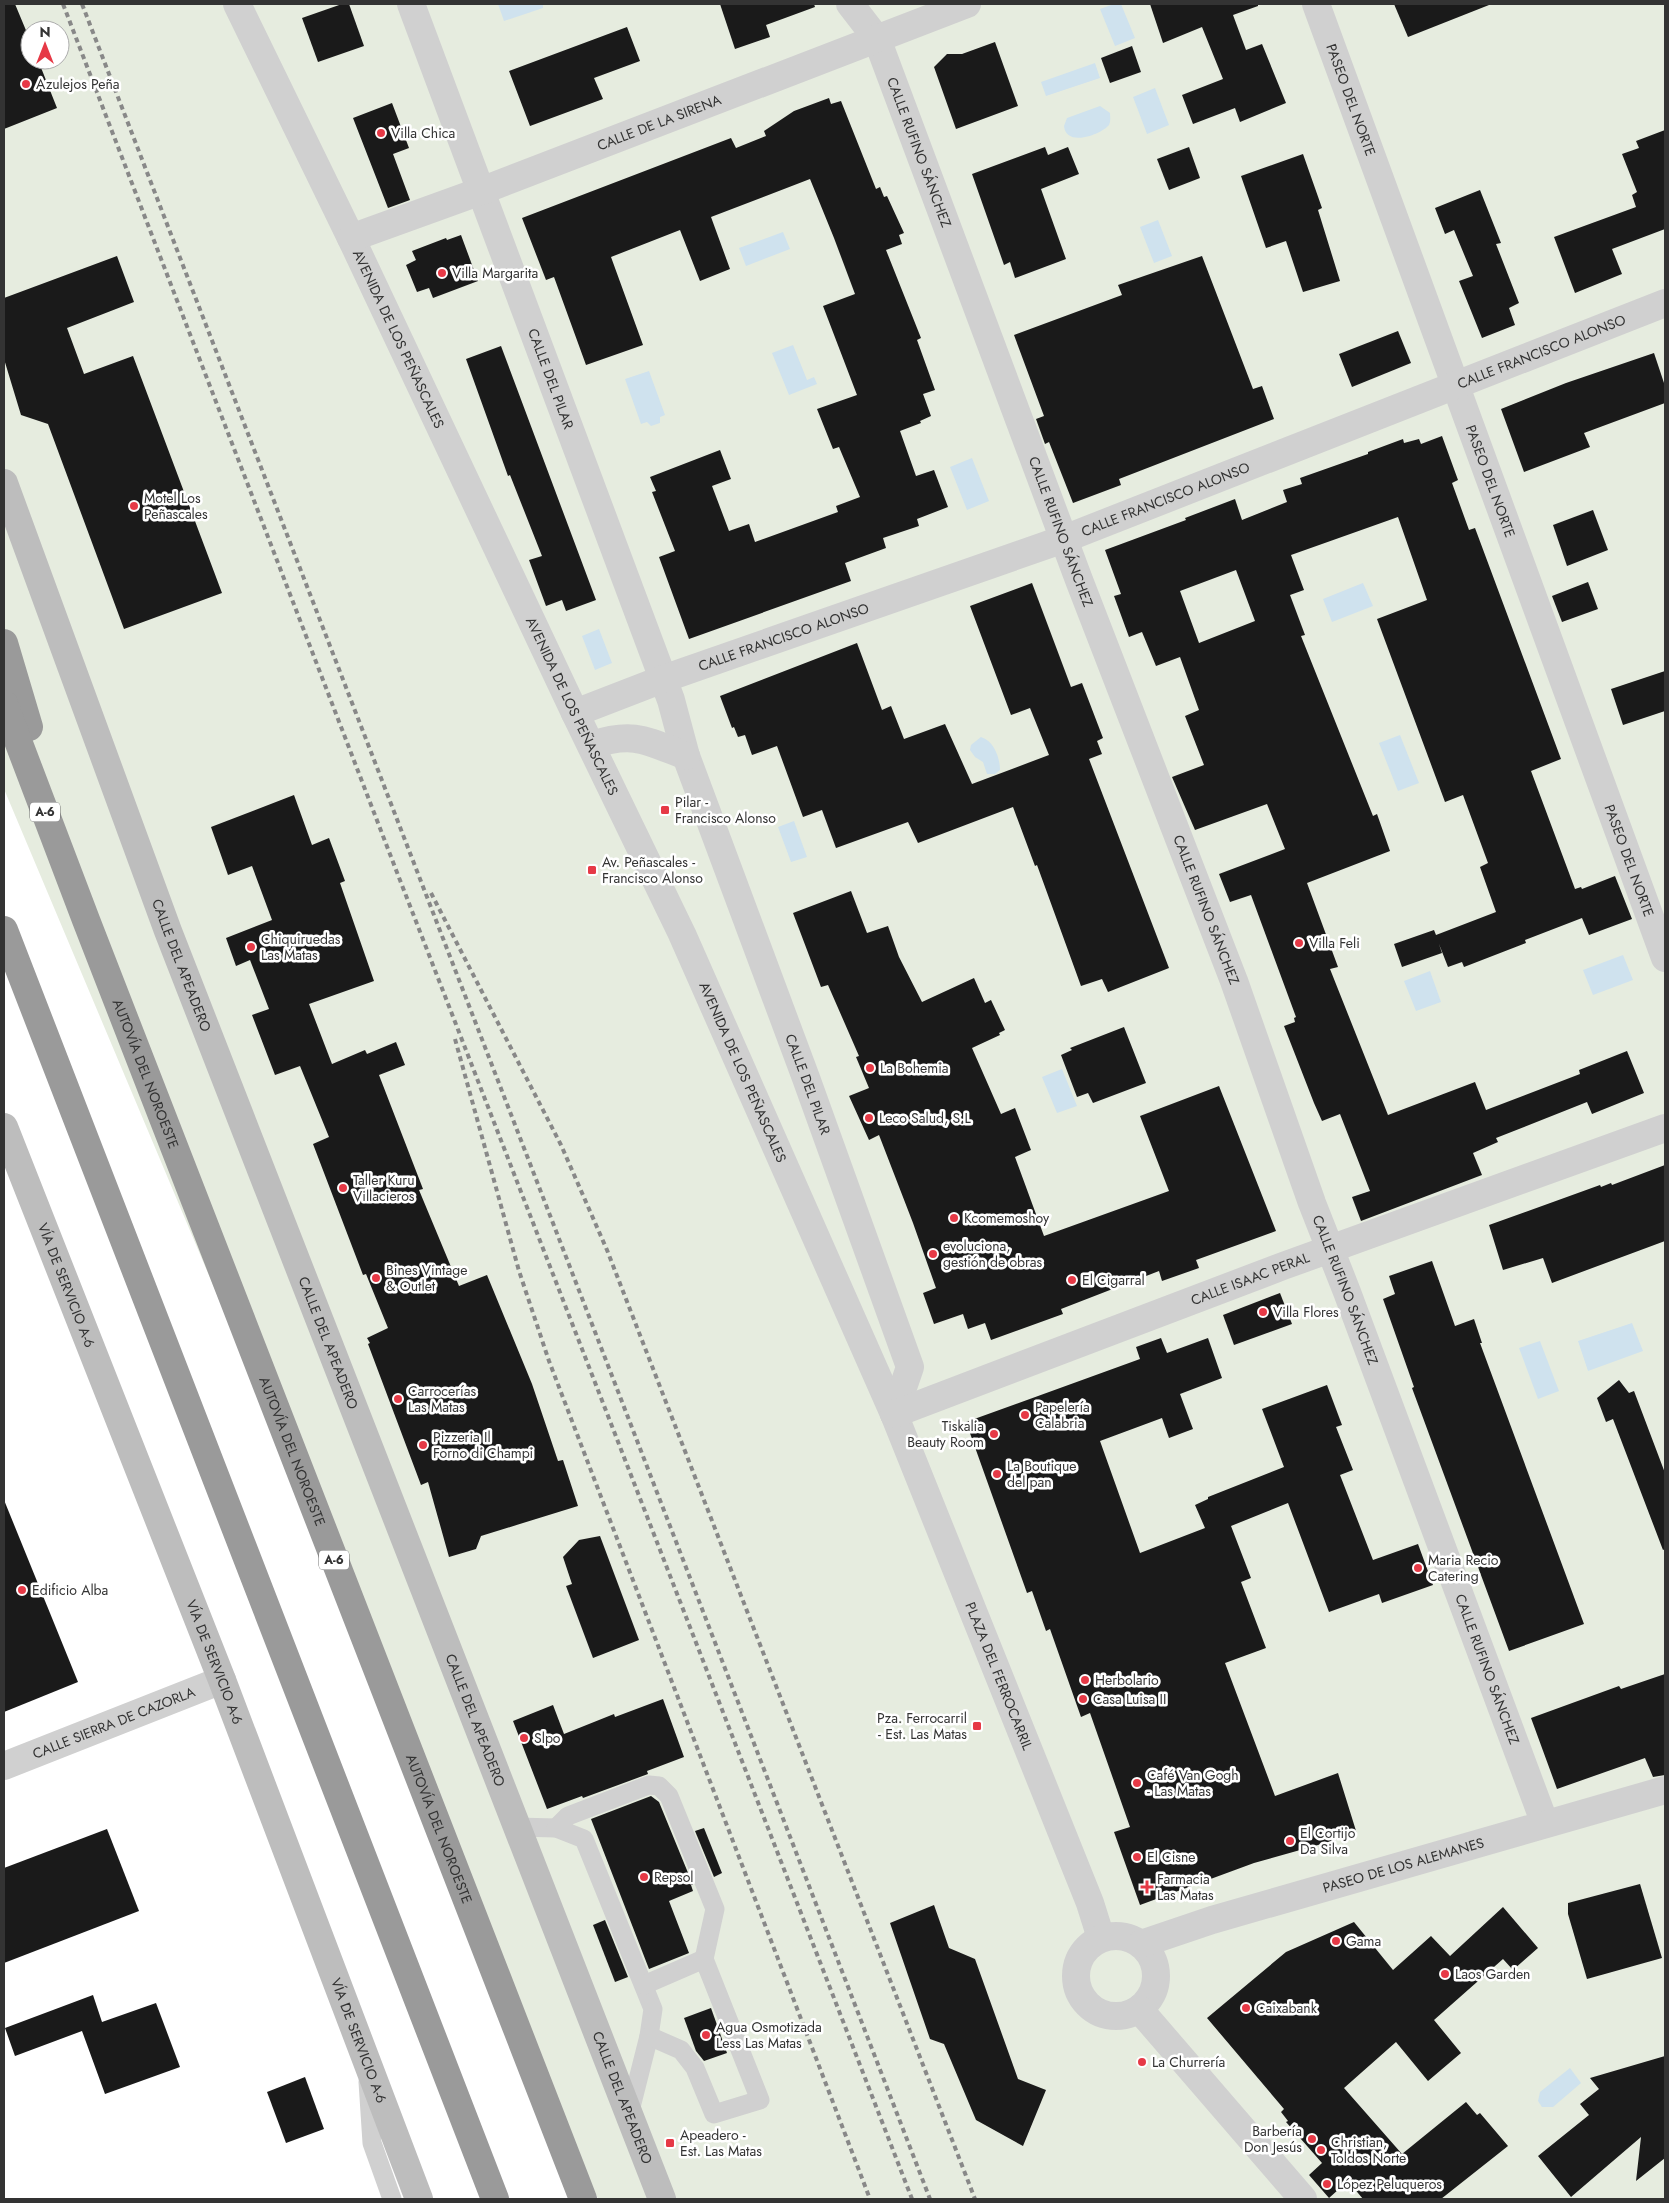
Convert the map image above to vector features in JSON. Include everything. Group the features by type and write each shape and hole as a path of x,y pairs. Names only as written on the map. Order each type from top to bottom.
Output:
{"highway":[{"path":"4,643 86,920"},
{"name":"AUTOVÍA DEL NOROESTE","path":"4,704 86,920 583,2199"},
{"path":"4,930 495,2199"}],"street":[{"name":"AVENIDA DE LOS PEÑASCALES","path":"237,4 351,238 575,713 682,934 894,1414"},
{"name":"CALLE DEL PILAR","path":"411,4 663,679 686,756 806,1078 910,1367 894,1414"},
{"name":"CALLE RUFINO SÁNCHEZ","path":"850,4 878,39 1064,539 1234,981 1329,1249 1545,1824"},
{"name":"CALLE DE LA SIRENA","path":"351,238 481,191 967,4"},
{"name":"PASEO DEL NORTE","path":"1316,4 1665,958"},
{"name":"CALLE FRANCISCO ALONSO","path":"575,713 663,679 1064,539 1665,303"},
{"name":"CALLE DEL APEADERO","path":"4,483 168,931 662,2199"},
{"path":"592,745 612,738 638,738 686,756"},
{"name":"CALLE ISAAC PERAL","path":"894,1414 1329,1249 1665,1128"},
{"name":"VÍA DE SERVICIO A-6","path":"5,1133 222,1680 419,2199"},
{"name":"PLAZA DEL FERROCARRIL","path":"894,1414 1090,1903 1101,1938"},
{"name":"CALLE SIERRA DE CAZORLA","path":"4,1766 222,1680"},
{"name":"PASEO DE LOS ALEMANES","path":"1141,1944 1212,1920 1665,1790"},
{"path":"1112,1935 1122,1936 1141,1944 1154,1961 1156,1972 1153,1992 1139,2009 1126,2015 1110,2016 1096,2011 1085,2001 1077,1988 1076,1973 1079,1958 1088,1946 1101,1938 1112,1935"},
{"path":"1139,2009 1303,2199"}],"lane":[{"path":"556,1828 568,1816 649,1785 659,1786 669,1796 715,1909 704,1959 760,2100 714,2114 695,2068 681,2050 650,2036"},
{"path":"517,1826 556,1828 584,1839 653,2008 650,2036 629,2115"},
{"path":"644,1985 704,1959"},
{"path":"367,2059 372,2142 392,2199"}],"shaded area":[{"path":"4,4 1665,4 1665,2199 598,2199 4,789"}],"water":[{"path":"498,4 543,4 543,8 504,21"},
{"path":"1114,4 1121,4 1135,38 1115,46 1100,9"},
{"path":"1095,63 1100,78 1046,96 1041,82"},
{"path":"1155,88 1169,125 1147,134 1133,97"},
{"path":"1100,106 1110,113 1110,124 1105,129 1092,135 1077,138 1066,133 1064,126 1067,118"},
{"path":"1158,220 1172,256 1154,263 1140,227"},
{"path":"783,232 790,249 746,266 739,248"},
{"path":"793,345 807,380 814,377 817,384 789,395 772,353"},
{"path":"649,371 665,415 660,417 660,423 651,426 647,422 641,424 625,379"},
{"path":"972,458 989,501 967,510 950,467"},
{"path":"1363,583 1373,606 1332,622 1323,599"},
{"path":"599,629 612,663 595,670 582,636"},
{"path":"1400,735 1419,783 1398,791 1379,743"},
{"path":"981,737 993,746 999,760 1000,770 995,774 987,774 983,762 975,757 970,750 971,745"},
{"path":"794,821 807,857 791,862 778,827"},
{"path":"1623,955 1633,980 1593,995 1583,970"},
{"path":"1430,971 1441,1002 1416,1011 1404,981"},
{"path":"1062,1069 1077,1106 1057,1113 1042,1077"},
{"path":"1632,1323 1643,1351 1588,1371 1578,1341"},
{"path":"1540,1341 1559,1391 1538,1399 1519,1348"},
{"path":"1570,2068 1581,2083 1553,2107 1542,2107 1538,2101 1540,2092"}],"building":[{"name":"Azulejos Peña","path":"4,4 15,4 22,20 20,20 20,70 42,70 57,108 4,129"},
{"path":"342,4 349,4 364,46 318,62 302,18"},
{"path":"720,4 814,4 815,7 766,25 770,37 735,49"},
{"path":"1150,4 1258,4 1258,6 1233,15 1246,50 1262,44 1286,103 1240,122 1235,108 1193,124 1182,95 1223,79 1202,27 1163,43"},
{"path":"1394,4 1489,4 1489,5 1408,37"},
{"path":"627,27 640,61 594,78 603,99 530,126 509,71"},
{"path":"995,42 1018,106 956,129 934,67 947,54 962,54"},
{"path":"1132,46 1141,72 1110,83 1101,58"},
{"path":"829,98 831,104 841,101 876,189 880,187 884,197 887,196 904,233 899,235 902,244 886,250 921,338 917,340 935,390 923,394 931,416 920,421 921,423 900,431 916,476 934,470 948,507 917,519 919,526 883,538 886,548 845,563 851,581 689,639 659,557 675,551 652,492 656,491 650,477 720,450 731,479 712,486 729,531 749,524 755,542 838,512 836,506 860,497 839,447 833,449 817,409 857,395 823,306 855,294 834,238 810,179 711,217 730,269 700,281 680,230 611,257 643,345 586,365 554,277 546,280 522,218 731,138 736,148 766,136 764,131 794,111"},
{"name":"Villa Chica","path":"392,103 409,148 393,154 410,200 388,208 353,118"},
{"path":"1665,130 1665,229 1612,249 1622,274 1575,293 1554,237 1636,207 1632,195 1637,192 1622,154 1639,148 1636,141"},
{"path":"1045,147 1048,155 1068,147 1079,174 1041,189 1066,259 1015,278 1010,262 1004,265 972,174"},
{"path":"1189,147 1200,178 1169,190 1157,159"},
{"path":"1303,154 1322,208 1318,210 1340,281 1303,292 1286,241 1266,248 1241,176"},
{"path":"1480,190 1501,243 1496,244 1519,303 1509,308 1515,325 1482,338 1459,281 1473,276 1454,230 1445,234 1435,208"},
{"name":"Villa Margarita","path":"461,235 478,281 433,298 429,288 417,292 406,265 416,260 412,251 446,238 447,240"},
{"name":"Motel Los Peñascales","path":"117,256 134,302 67,328 84,374 133,356 222,593 124,629 48,424 21,415 4,359 4,298"},
{"path":"1202,256 1253,389 1262,386 1274,419 1119,479 1121,485 1073,503 1049,442 1045,444 1036,419 1044,416 1014,335 1122,295 1118,285"},
{"path":"1398,331 1411,363 1352,387 1339,354"},
{"path":"501,346 596,600 566,611 562,600 546,606 529,560 542,556 510,475 508,476 466,359"},
{"path":"1654,353 1665,386 1665,403 1584,433 1590,447 1524,472 1501,409 1566,383"},
{"path":"1442,436 1458,480 1452,483 1469,530 1475,528 1561,759 1531,771 1575,889 1581,887 1582,889 1615,876 1632,919 1589,935 1582,918 1525,940 1526,943 1464,967 1462,962 1448,967 1439,944 1442,953 1402,967 1394,944 1434,930 1436,935 1496,912 1480,867 1488,863 1463,795 1445,802 1377,619 1427,600 1398,517 1291,555 1304,590 1290,595 1305,635 1301,636 1373,816 1377,814 1390,851 1307,883 1338,967 1330,969 1388,1115 1475,1082 1486,1110 1580,1074 1579,1070 1627,1051 1644,1093 1592,1114 1587,1102 1496,1138 1498,1142 1473,1153 1482,1175 1361,1221 1352,1197 1370,1191 1340,1114 1322,1121 1314,1103 1284,1026 1295,1022 1294,1018 1296,1017 1251,895 1230,902 1219,874 1285,849 1267,804 1195,830 1172,777 1204,765 1185,716 1199,710 1180,657 1156,666 1142,632 1129,637 1114,596 1121,594 1105,550 1186,520 1185,518 1235,499 1242,520 1287,502 1283,490 1302,484 1300,478 1368,454 1368,452 1403,439 1404,443 1419,439 1421,444","holes":["1236,570 1255,621 1199,643 1180,591"]},
{"path":"1593,510 1608,550 1567,566 1553,525"},
{"path":"1588,582 1598,609 1562,622 1552,596"},
{"path":"1032,583 1071,687 1082,683 1103,738 1097,741 1102,754 1089,759 1169,968 1108,992 1102,979 1081,986 1037,865 1035,866 1013,807 918,843 908,822 836,848 822,810 803,817 777,746 752,755 745,735 738,737 734,727 732,728 720,696 857,643 882,710 891,706 904,739 945,724 972,784 1049,755 1030,708 1011,715 970,606"},
{"path":"1665,671 1665,711 1623,725 1611,689"},
{"path":"294,795 312,845 329,838 345,881 340,883 374,981 309,1004 332,1064 365,1050 367,1054 396,1042 405,1065 379,1075 423,1189 419,1190 459,1286 487,1275 532,1384 558,1461 563,1460 578,1506 481,1536 476,1549 449,1557 428,1482 421,1485 368,1344 370,1343 367,1338 388,1328 366,1274 363,1275 313,1144 329,1137 300,1066 275,1075 252,1015 269,1009 250,960 236,966 226,938 272,920 252,866 228,875 211,827"},
{"path":"851,891 867,933 888,926 899,957 922,1002 974,978 985,1003 991,1000 1005,1030 999,1033 1000,1035 972,1048 1001,1114 1015,1108 1031,1150 1015,1157 1044,1236 1169,1191 1140,1116 1219,1086 1276,1231 1196,1260 1199,1268 1162,1281 1159,1271 1061,1309 1063,1314 991,1340 985,1323 968,1329 963,1314 934,1324 923,1293 936,1288 913,1223 879,1135 869,1140 849,1096 869,1088 856,1057 859,1056 828,985 821,987 793,913"},
{"path":"1124,1027 1146,1083 1093,1103 1088,1093 1077,1097 1061,1055 1072,1050 1070,1048"},
{"path":"1665,1165 1665,1241 1552,1283 1543,1258 1503,1270 1489,1225 1600,1185 1601,1187 1611,1183 1612,1185"},
{"path":"1432,1261 1455,1326 1474,1319 1482,1343 1480,1343 1584,1624 1509,1651 1412,1388 1414,1387 1383,1299 1395,1294 1389,1276"},
{"name":"Villa Flores","path":"1280,1293 1292,1324 1234,1345 1223,1315"},
{"path":"1161,1338 1167,1353 1208,1338 1222,1378 1180,1394 1193,1429 1169,1438 1162,1418 1100,1441 1140,1553 1205,1528 1195,1505 1208,1499 1208,1497 1284,1467 1262,1409 1327,1385 1342,1425 1336,1427 1353,1470 1340,1475 1373,1560 1418,1544 1433,1585 1382,1603 1379,1594 1329,1612 1288,1503 1231,1526 1251,1578 1241,1582 1266,1648 1225,1663 1275,1796 1338,1773 1357,1834 1254,1863 1140,1905 1114,1832 1130,1827 1090,1713 1081,1717 1050,1629 1046,1631 1032,1591 1027,1593 966,1422 1140,1359 1136,1347"},
{"path":"1619,1380 1629,1393 1634,1391 1665,1473 1665,1549 1663,1550 1613,1419 1606,1422 1597,1398"},
{"name":"Edificio Alba","path":"4,1500 78,1682 4,1712"},
{"path":"600,1536 639,1640 593,1658 566,1586 572,1584 563,1557 579,1540"},
{"path":"1665,1674 1665,1775 1653,1777 1645,1758 1557,1789 1531,1718 1619,1686 1621,1689"},
{"path":"663,1699 684,1757 647,1771 648,1774 547,1809 513,1721 553,1705 564,1734 614,1714 615,1717"},
{"path":"651,1796 659,1802 693,1885 691,1885 693,1891 669,1901 689,1953 649,1969 591,1819"},
{"path":"704,1828 722,1873 714,1877 695,1831"},
{"path":"107,1829 139,1911 4,1963 4,1868"},
{"path":"1640,1884 1662,1958 1587,1979 1568,1914 1568,1903"},
{"path":"934,1905 949,1948 975,1959 1018,2079 1046,2090 1023,2146 976,2120 944,2044 930,2039 890,1923"},
{"path":"1503,1907 1538,1948 1513,1970 1503,1959 1434,2020 1461,2053 1428,2081 1396,2042 1344,2088 1402,2154 1466,2102 1477,2115 1480,2113 1508,2146 1441,2199 1363,2199 1348,2181 1329,2198 1309,2175 1322,2163 1286,2122 1288,2121 1281,2112 1284,2109 1207,2018 1286,1952 1354,1922 1393,1970 1431,1936 1450,1956"},
{"path":"605,1920 628,1977 615,1982 593,1925"},
{"path":"93,1995 102,2022 156,2003 180,2067 105,2094 82,2031 15,2056 5,2028"},
{"name":"Agua Osmotizada Less Las Matas","path":"711,2008 727,2053 704,2061 696,2051 684,2018"},
{"path":"1665,2056 1665,2158 1636,2181 1641,2137 1571,2197 1538,2156 1589,2115 1580,2104 1599,2089 1590,2078"},
{"path":"305,2077 324,2129 286,2143 267,2092"}],"railway":[{"path":"63,4 398,875 912,2199"},
{"path":"82,4 930,2199"},
{"path":"431,893 561,1145 607,1250 975,2199"},
{"path":"455,1039 519,1271 549,1361 870,2199"}],"place":[{"name":"Azulejos Peña","path":"26,84"},
{"name":"Villa Chica","path":"381,133"},
{"name":"Villa Margarita","path":"442,273"},
{"name":"Motel Los Peñascales","path":"134,506"},
{"name":"Pilar - Francisco Alonso","path":"665,810"},
{"name":"Av. Peñascales - Francisco Alonso","path":"592,870"},
{"name":"Villa Feli","path":"1299,943"},
{"name":"Chiquiruedas Las Matas","path":"251,947"},
{"name":"La Bohemia","path":"870,1068"},
{"name":"Leco Salud, S.L","path":"869,1118"},
{"name":"Taller Kuru Villacieros","path":"343,1188"},
{"name":"Kcomemoshoy","path":"954,1218"},
{"name":"evoluciona, gestión de obras","path":"933,1254"},
{"name":"Bines Vintage & Outlet","path":"376,1278"},
{"name":"El Cigarral","path":"1072,1280"},
{"name":"Villa Flores","path":"1263,1312"},
{"name":"Carrocerías Las Matas","path":"398,1399"},
{"name":"Papelería Calabria","path":"1025,1415"},
{"name":"Tiskalia Beauty Room","path":"994,1434"},
{"name":"Pizzeria Il Forno di Champi","path":"423,1445"},
{"name":"La Boutique del pan","path":"997,1474"},
{"name":"Maria Recio Catering","path":"1418,1568"},
{"name":"Edificio Alba","path":"22,1590"},
{"name":"Herbolario","path":"1085,1680"},
{"name":"Casa Luisa II","path":"1083,1699"},
{"name":"Pza. Ferrocarril - Est. Las Matas","path":"977,1726"},
{"name":"Slpo","path":"524,1738"},
{"name":"Café Van Gogh - Las Matas","path":"1137,1783"},
{"name":"El Cortijo Da Silva","path":"1290,1841"},
{"name":"El Cisne","path":"1137,1857"},
{"name":"Repsol","path":"644,1877"},
{"name":"Farmacia Las Matas","path":"1147,1887"},
{"name":"Gama","path":"1336,1941"},
{"name":"Laos Garden","path":"1445,1974"},
{"name":"Caixabank","path":"1246,2008"},
{"name":"Agua Osmotizada Less Las Matas","path":"706,2035"},
{"name":"La Churrería","path":"1142,2062"},
{"name":"Barbería Don Jesús","path":"1312,2139"},
{"name":"Apeadero - Est. Las Matas","path":"670,2143"},
{"name":"Christian, Toldos Norte","path":"1321,2150"},
{"name":"López Peluqueros","path":"1327,2184"}]}
